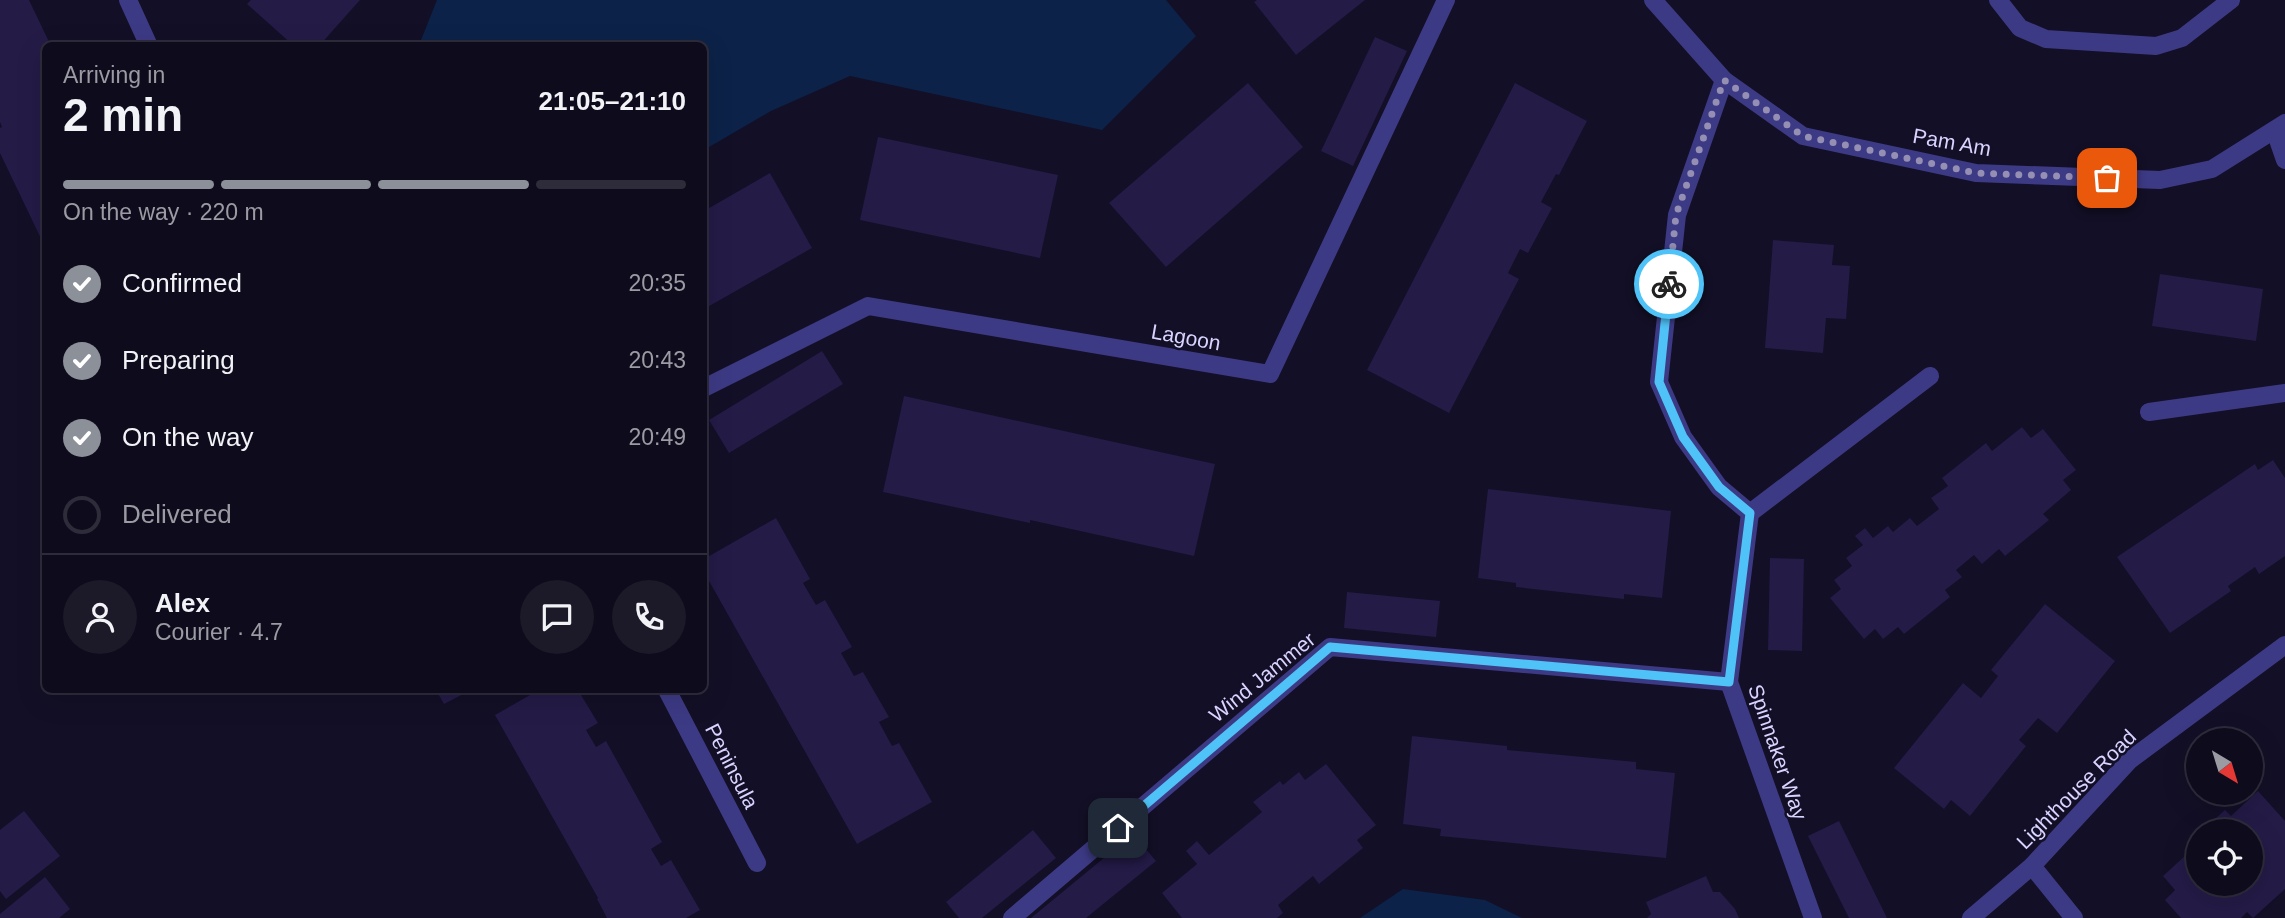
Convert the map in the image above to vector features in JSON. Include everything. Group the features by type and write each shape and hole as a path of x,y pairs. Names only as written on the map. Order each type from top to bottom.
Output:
{"street":[{"path":"128,0 147,42"},
{"name":"Lagoon","path":"707,386 868,306 1270,374 1446,0"},
{"name":"Pam Am","path":"1653,0 1724,80 1803,136 1976,173 2160,180 2212,169 2280,127"},
{"path":"1998,0 2020,28 2046,39 2156,46 2182,38 2231,0"},
{"path":"1724,80 1676,215 1659,382 1683,437 1719,487 1750,513 1930,376"},
{"path":"2280,127 2285,160"},
{"path":"2149,412 2285,393"},
{"name":"Spinnaker Way","path":"1750,513 1729,682 1813,918"},
{"name":"Lighthouse Road","path":"1971,918 2032,866 2130,760 2285,645"},
{"name":"Wind Jammer","path":"1012,918 1330,647 1729,682"},
{"name":"Peninsula","path":"669,693 757,863"},
{"path":"2032,866 2074,918"}],"water":[{"path":"437,0 1166,0 1196,36 1102,130 850,76 771,111 707,148 707,42 420,42"},
{"path":"1403,889 1485,900 1522,918 1360,918"}],"building":[{"path":"0,0 29,0 49,42 42,42 42,241 0,153"},
{"path":"251,0 360,0 323,42 290,42 247,4"},
{"path":"1365,0 1296,55 1254,2"},
{"path":"1375,37 1407,51 1353,166 1321,151"},
{"path":"1248,83 1303,147 1166,267 1109,203"},
{"path":"1515,83 1587,121 1559,175 1556,174 1541,202 1552,208 1528,253 1520,249 1508,273 1519,279 1449,413 1367,370"},
{"path":"878,137 1058,175 1040,258 860,220"},
{"path":"770,173 812,248 707,307 707,209"},
{"path":"1773,240 1834,245 1832,265 1850,266 1846,319 1826,318 1823,353 1765,348"},
{"path":"2160,274 2263,289 2256,341 2152,326"},
{"path":"822,351 843,384 729,453 709,420"},
{"path":"904,396 1215,464 1194,556 1030,520 1030,523 883,492"},
{"path":"2022,427 2031,438 2043,429 2076,470 2063,480 2071,490 2043,514 2049,520 2005,556 1999,549 1982,564 1974,555 1956,570 1962,577 1945,590 1950,597 1904,634 1898,627 1883,639 1875,629 1864,639 1830,598 1841,589 1834,580 1852,566 1846,558 1863,545 1855,536 1865,528 1873,538 1888,526 1893,532 1910,518 1917,526 1939,509 1931,498 1948,486 1942,478 1986,443 1992,451"},
{"path":"2273,460 2285,478 2285,556 2259,574 2255,567 2228,586 2231,591 2170,633 2117,557 2255,464 2258,470"},
{"path":"1488,489 1671,511 1662,598 1624,594 1624,599 1516,587 1516,583 1478,578"},
{"path":"776,518 810,579 803,583 816,605 825,600 852,647 841,653 854,676 863,672 889,717 879,722 892,746 899,743 932,802 857,844 707,577 707,557"},
{"path":"1770,558 1804,559 1802,651 1768,650"},
{"path":"1347,592 1440,601 1436,637 1344,628"},
{"path":"2045,604 2115,661 2057,733 2038,718 2019,740 2026,746 1970,816 1951,800 1944,809 1894,768 1963,683 1981,698 1998,676 1991,670"},
{"path":"438,693 465,693 444,704"},
{"path":"534,693 580,693 598,723 586,730 596,747 606,741 662,842 651,849 661,866 671,860 700,910 686,918 607,918 495,715"},
{"path":"1412,736 1507,746 1507,750 1636,762 1636,769 1675,773 1666,858 1440,836 1441,829 1403,824"},
{"path":"1326,764 1376,825 1357,840 1363,848 1319,884 1313,876 1278,905 1283,913 1277,918 1182,918 1162,893 1197,864 1186,851 1197,841 1209,855 1262,812 1253,802 1280,781 1283,785 1299,772 1305,780"},
{"path":"2263,797 2285,821 2285,889 2253,918 2247,912 2241,918 2181,918 2165,900 2175,890 2163,876 2186,855 2186,896 2263,896 2263,819 2215,819 2225,810 2231,816 2243,805 2263,805"},
{"path":"24,811 60,856 6,899 0,891 0,830"},
{"path":"1839,821 1887,918 1849,918 1808,836"},
{"path":"1033,830 1056,858 982,918 959,918 946,902"},
{"path":"1133,834 1156,861 1086,918 1031,918"},
{"path":"1706,876 1713,892 1720,892 1739,918 1647,918 1651,914 1646,902"},
{"path":"45,877 70,909 59,918 0,918 0,914"}],"way so far":[{"path":"1669,284 1676,215 1724,80 1803,136 1976,173 2107,178"}],"route":[{"path":"1118,828 1330,647 1729,682 1750,513 1719,487 1683,437 1659,382 1669,284"}]}
